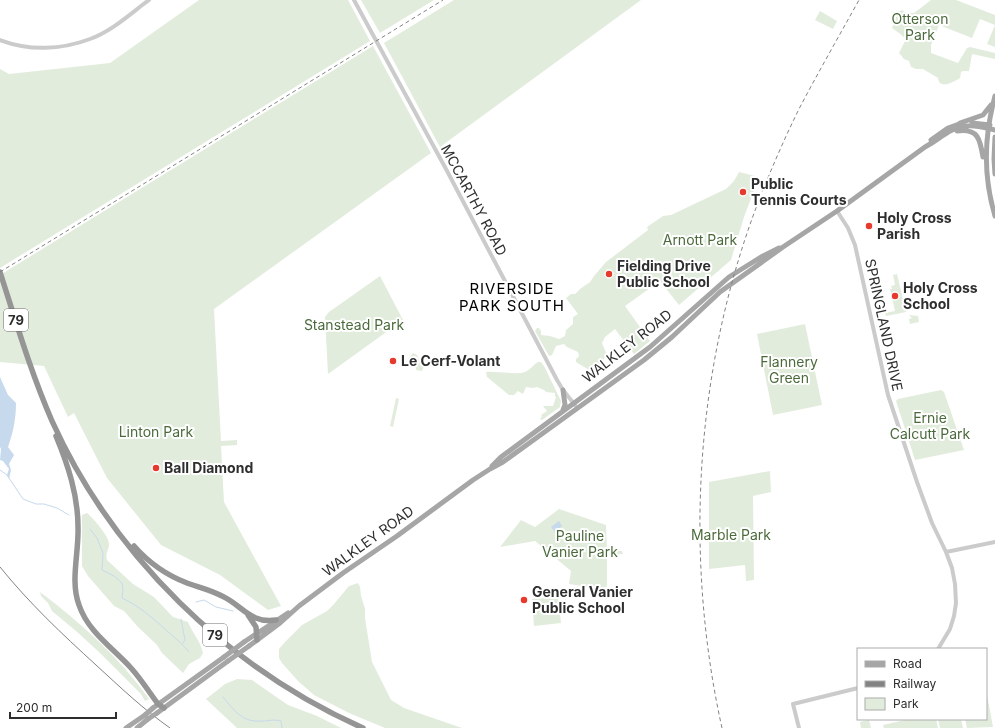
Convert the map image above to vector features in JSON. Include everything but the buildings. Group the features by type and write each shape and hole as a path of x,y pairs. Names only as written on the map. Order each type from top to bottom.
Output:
{"highway":[{"name":"79","path":"0,272 31,368 62,440 76,467 99,504 133,550 158,580 188,610 223,641 258,668 284,685 318,705 363,728"},
{"path":"41,394 72,483 78,522 75,590 78,603 83,615 92,628 131,668 159,706"},
{"path":"99,504 134,546 154,565 177,579 227,598 246,613 262,620 276,620"},
{"path":"246,613 254,625 257,633 257,640"}],"main road":[{"path":"955,125 983,115 994,98"},
{"path":"986,169 988,127 994,98"},
{"name":"WALKLEY ROAD","path":"925,147 932,139 955,125 970,122 995,130"},
{"name":"WALKLEY ROAD","path":"159,706 173,702 257,640 299,606 644,360 672,337 720,292 837,211 925,147 951,130 963,126 995,126"},
{"path":"943,136 962,130 974,133 979,138 995,216"},
{"path":"995,137 995,174"},
{"name":"WALKLEY ROAD","path":"490,469 499,458 650,347 696,304 729,277 761,256 772,250 783,247"},
{"path":"562,390 565,405 563,411"},
{"name":"WALKLEY ROAD","path":"126,728 159,706 168,697 244,642 299,606"},
{"name":"WALKLEY ROAD","path":"137,728 157,713 159,706"}],"street":[{"path":"0,40 35,48 68,46 91,39 104,32 149,0"},
{"name":"MCCARTHY ROAD","path":"354,0 562,390 577,408"},
{"name":"SPRINGLAND DRIVE","path":"837,211 848,228 855,245 888,396 932,523 952,568 955,584 956,607 951,625 939,648"},
{"path":"946,552 995,542"},
{"path":"799,728 793,704 857,688"}],"green space":[{"path":"199,0 348,0 370,41 0,268 0,69 9,74 110,63"},
{"path":"361,0 434,0 380,33"},
{"path":"454,0 641,0 440,147 384,43"},
{"name":"Otterson Park","path":"931,0 956,0 995,15 995,25 980,19 972,38 939,25 931,45 931,53 958,63 967,48 970,47 995,53 995,59 972,54 969,71 961,72 960,78 947,84 941,84 938,78 923,69 911,67 909,61 904,59 899,53 906,39 892,28 898,12 902,10 906,13 914,13"},
{"path":"820,11 837,21 833,29 815,20"},
{"path":"995,25 995,47 987,44"},
{"name":"Linton Park","path":"373,46 431,153 214,309 221,441 237,440 237,445 221,446 224,502 281,606 268,610 220,575 161,545 107,478 74,413 68,417 44,366 0,362 0,275"},
{"name":"Arnott Park","path":"739,172 759,177 744,217 731,260 679,305 660,281 625,306 650,341 634,354 615,329 605,337 602,343 607,355 591,375 589,370 576,362 576,359 579,356 578,352 564,344 556,346 552,355 549,356 535,331 539,328 541,335 559,339 565,336 566,330 573,324 573,317 578,314 566,298 571,294 575,294 590,282 606,262 648,230 647,227 663,216 671,215 726,189 734,181"},
{"path":"897,274 906,312 886,316 885,313 895,311 890,289 892,289 891,286 895,285 893,275"},
{"name":"Stanstead Park","path":"380,276 403,320 328,374 325,317 329,312"},
{"path":"909,315 918,316 919,322 910,324 909,319 912,318"},
{"name":"Flannery Green","path":"805,324 822,405 773,415 757,334"},
{"path":"413,353 417,355 420,362 424,366 422,371 416,370 417,361 408,359"},
{"path":"538,362 541,362 544,366 561,401 560,407 542,420 540,419 542,416 541,415 547,411 543,406 553,406 556,397 555,393 546,392 537,387 526,387 523,394 518,391 514,395 509,395 487,377 486,372 521,373 527,371"},
{"name":"Ernie Calcutt Park","path":"941,390 944,392 964,450 915,460 896,401 898,399"},
{"path":"396,398 399,399 393,427 390,426"},
{"name":"Marble Park","path":"770,471 771,492 753,496 754,580 746,581 745,565 709,569 709,482"},
{"name":"Pauline Vanier Park","path":"559,509 606,525 607,551 622,551 623,554 607,555 607,586 599,595 588,586 569,584 571,571 535,541 500,547 521,520 535,527"},
{"path":"87,513 106,536 109,544 106,555 107,560 133,584 154,597 173,617 188,622 200,644 203,653 200,658 189,664 183,673 162,653 157,645 124,611 114,606 88,576 82,566 82,515"},
{"path":"358,583 365,609 372,662 391,700 404,708 462,728 385,728 349,713 314,695 298,681 282,663 279,658 279,649 285,642 302,625 327,611 349,586"},
{"path":"40,592 70,615 98,641 125,669 149,699 145,701 141,694 99,652 52,611 48,603 41,596"},
{"path":"558,597 561,623 534,626 532,599"},
{"path":"237,679 252,680 288,705 317,716 341,728 237,728 206,699 225,684"},
{"path":"987,694 993,727 967,728 965,720 987,720"},
{"path":"869,720 871,728 861,728 860,722"},
{"path":"905,720 936,720 938,728 884,728 883,725"},
{"path":"938,720 961,720 963,728 940,728"}],"water":[{"path":"0,377 8,395 16,403 14,426 8,447 14,455 9,464 11,470 9,479 7,475 9,469 3,461 0,460"},
{"path":"559,521 562,526 555,532 551,527"}],"waterway":[{"path":"0,470 7,475 23,499 36,504 44,504 57,508 69,515"},
{"path":"90,529 97,538 103,553 102,570 114,576 122,583 122,598 151,617 179,641 189,652"},
{"path":"196,602 204,600 216,607 233,611"},
{"path":"181,619 185,640 183,643"},
{"path":"223,697 235,711 244,718 255,721 281,721 282,728"}],"tram line":[{"path":"0,567 34,606 71,642 132,698 170,728"}],"railway":[{"path":"0,272 443,0"},
{"path":"722,728 710,660 702,590 700,521 703,451 711,381 724,312 743,245 767,180 800,107 859,0"}],"place":[{"name":"Public Tennis Courts","path":"743,192"},
{"name":"Holy Cross Parish","path":"869,226"},
{"name":"Fielding Drive Public School","path":"609,274"},
{"name":"Holy Cross School","path":"895,296"},
{"name":"Le Cerf-Volant","path":"393,361"},
{"name":"Ball Diamond","path":"156,468"},
{"name":"General Vanier Public School","path":"524,600"}],"district":[{"name":"RIVERSIDE PARK SOUTH","path":"512,298"}]}
